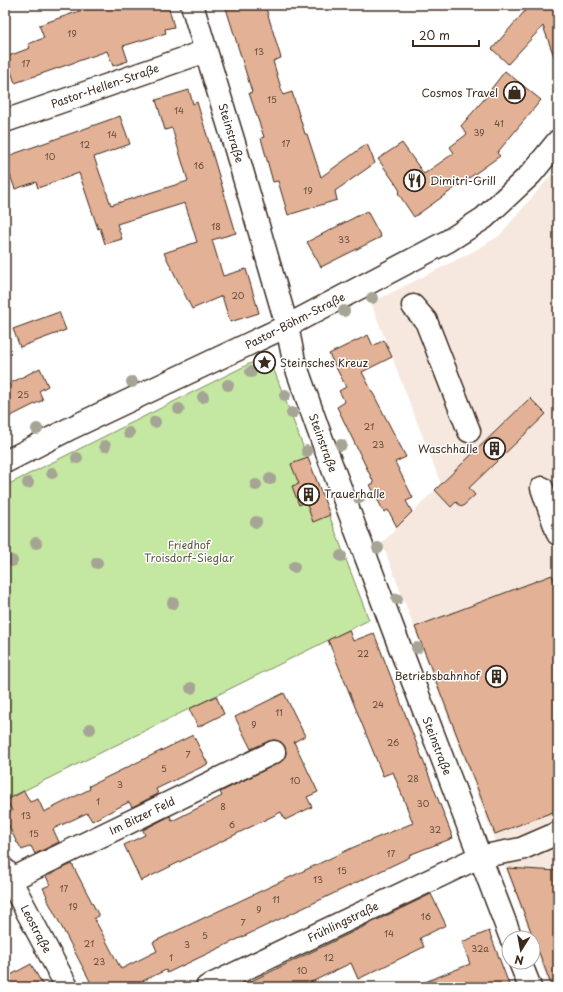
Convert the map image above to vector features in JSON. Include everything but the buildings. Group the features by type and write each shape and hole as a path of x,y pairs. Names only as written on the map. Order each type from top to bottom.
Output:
{"street":[{"name":"Steinstraße","path":"192,5 286,326 294,361 318,429 508,930"},
{"name":"Pastor-Hellen-Straße","path":"5,121 206,51"},
{"name":"Pastor-Böhm-Straße","path":"5,462 71,428 286,326 448,242 484,218 531,174 558,141"},
{"path":"413,306 426,321 469,431"},
{"path":"542,488 558,534"},
{"name":"Im Bitzer Feld","path":"7,875 274,752"},
{"name":"Frühlingstraße","path":"207,987 479,857 521,849 558,833"},
{"name":"Leostraße","path":"7,875 67,987"},
{"path":"523,970 530,987"}],"shaded area":[{"path":"558,167 558,987 550,987 541,963 541,930 529,930 382,543 441,484 371,303 474,251 499,236"}],"green space":[{"name":"Friedhof Troisdorf-Sieglar","path":"253,362 274,370 369,620 5,800 5,486"}],"place":[{"name":"Cosmos Travel","path":"514,93"},
{"name":"Dimitri-Grill","path":"414,181"},
{"name":"Steinsches Kreuz","path":"264,363"},
{"name":"Waschhalle","path":"494,449"},
{"name":"Trauerhalle","path":"308,494"},
{"name":"Betriebsbahnhof","path":"496,676"}]}
